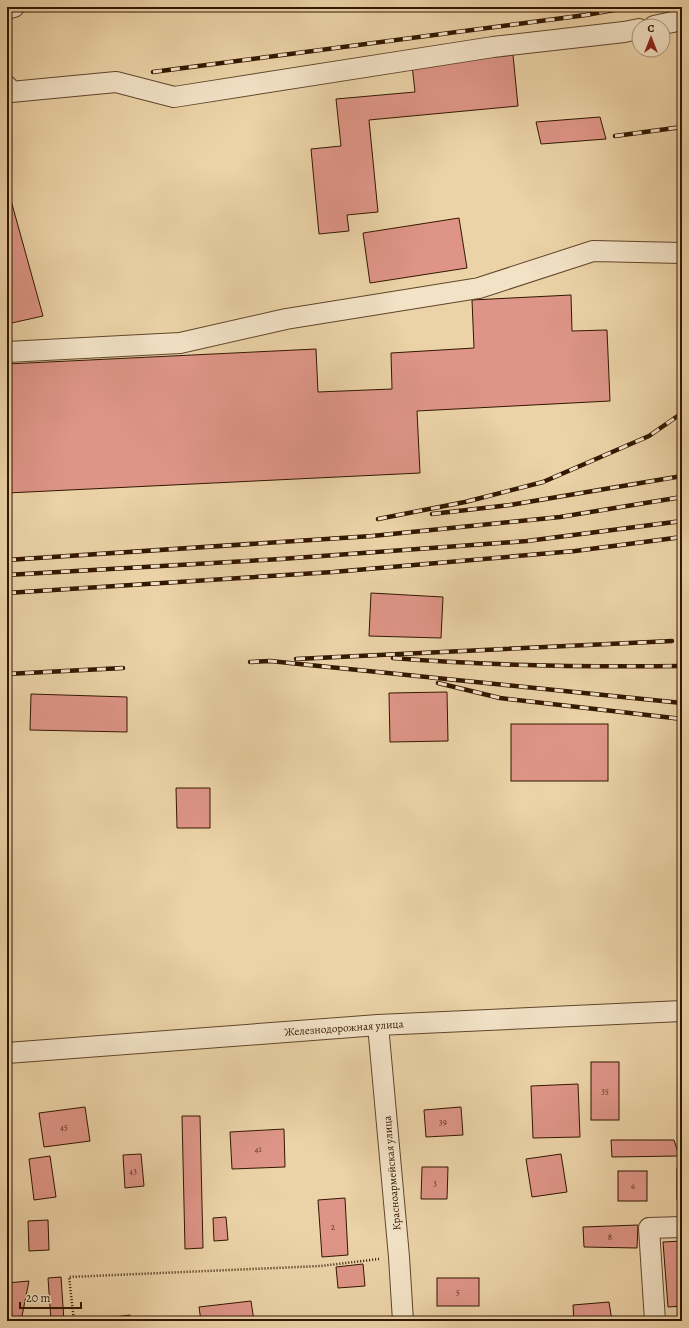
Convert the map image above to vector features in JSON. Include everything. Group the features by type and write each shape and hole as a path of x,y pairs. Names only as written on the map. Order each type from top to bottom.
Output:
{"street":[{"path":"7,9 14,7"},
{"path":"671,22 682,20"},
{"path":"7,86 11,92 116,82 174,97 493,47 631,31"},
{"path":"7,352 180,343 286,319 479,288 592,251 682,253"},
{"name":"Железнодорожная улица","path":"7,1053 378,1025 682,1011"},
{"name":"Красноармейская улица","path":"378,1025 399,1257 403,1321"},
{"path":"655,1321 649,1228 682,1227"}],"path":[{"path":"74,1321 69,1277 321,1266 399,1257"}],"building":[{"path":"513,55 518,106 369,120 378,212 347,215 349,231 319,234 311,149 341,146 336,99 415,92 412,65"},
{"path":"600,117 606,139 541,144 536,122"},
{"path":"7,186 43,316 7,324"},
{"path":"459,218 467,268 370,283 363,233"},
{"path":"571,295 572,331 607,330 610,401 417,411 420,473 7,493 7,364 316,349 318,392 392,389 391,353 474,348 472,300"},
{"path":"371,593 443,597 441,638 369,636"},
{"path":"447,692 448,741 390,742 389,693"},
{"path":"31,694 127,697 127,732 30,730"},
{"path":"511,724 608,724 608,781 511,781"},
{"path":"176,788 210,788 210,828 177,828"},
{"path":"591,1062 619,1062 619,1120 591,1120"},
{"path":"578,1084 580,1137 533,1138 531,1086"},
{"path":"85,1107 90,1141 44,1147 39,1113"},
{"path":"461,1107 463,1135 426,1137 424,1110"},
{"path":"182,1116 200,1116 203,1248 185,1249"},
{"path":"284,1129 285,1167 232,1169 230,1132"},
{"path":"611,1140 674,1140 679,1156 612,1157"},
{"path":"141,1154 144,1186 125,1188 123,1155"},
{"path":"561,1154 567,1192 532,1197 526,1159"},
{"path":"50,1156 56,1197 34,1200 29,1159"},
{"path":"422,1167 448,1167 447,1199 421,1199"},
{"path":"677,1168 682,1168 682,1199 677,1199"},
{"path":"618,1171 647,1171 647,1201 618,1201"},
{"path":"345,1198 348,1255 322,1257 318,1200"},
{"path":"226,1217 228,1240 214,1241 213,1218"},
{"path":"48,1220 49,1250 29,1251 28,1221"},
{"path":"638,1225 637,1248 584,1247 583,1227"},
{"path":"682,1241 682,1306 668,1307 663,1242"},
{"path":"363,1264 365,1286 338,1288 336,1267"},
{"path":"61,1277 64,1321 51,1321 48,1278"},
{"path":"437,1278 479,1278 479,1306 437,1306"},
{"path":"29,1281 21,1321 7,1321 7,1283"},
{"path":"251,1301 254,1321 201,1321 199,1307"},
{"path":"609,1302 612,1321 574,1321 573,1305"},
{"path":"130,1315 131,1321 90,1321 90,1320"}],"railway":[{"path":"153,72 586,15 630,7"},
{"path":"615,136 682,127"},
{"path":"378,519 465,502 543,482 649,436 682,413"},
{"path":"432,514 510,505 682,476"},
{"path":"7,560 372,536 560,517 682,497"},
{"path":"7,575 281,559 527,541 682,521"},
{"path":"7,593 333,572 575,551 682,537"},
{"path":"296,659 672,641"},
{"path":"393,658 465,663 537,665 682,666"},
{"path":"250,662 270,661 682,703"},
{"path":"7,674 123,668"},
{"path":"438,683 500,698 682,719"}]}
